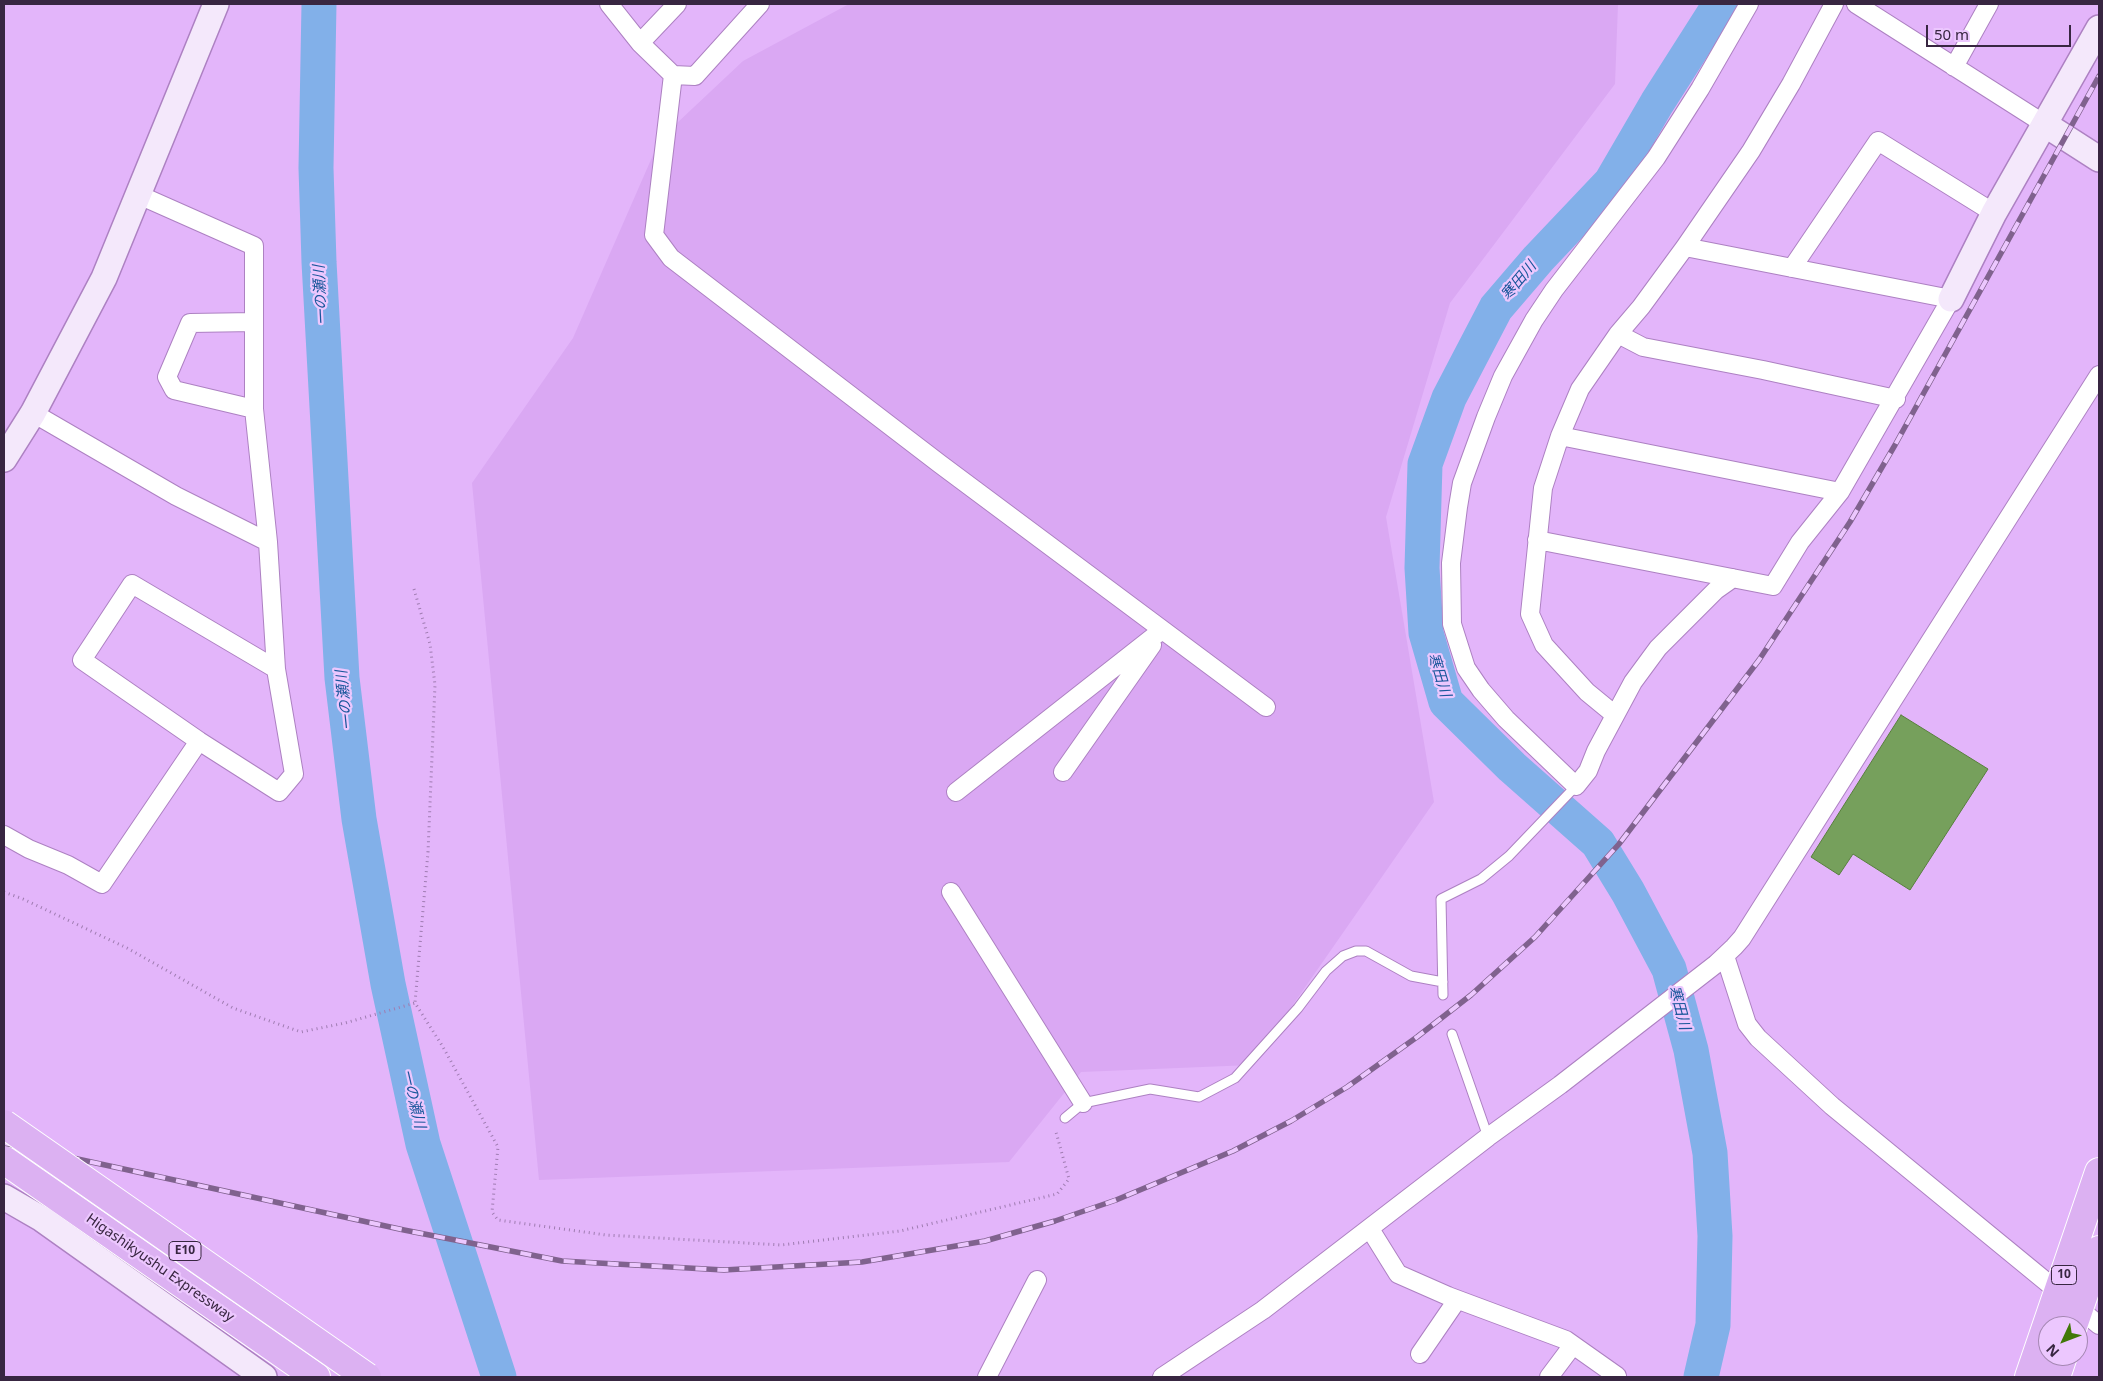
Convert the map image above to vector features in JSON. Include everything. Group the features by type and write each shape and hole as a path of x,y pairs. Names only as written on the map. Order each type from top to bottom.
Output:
{"highway":[{"name":"Higashikyushu Expressway","path":"4,1124 367,1377"},
{"name":"Higashikyushu Expressway","path":"4,1160 316,1377"},
{"name":"10","path":"2029,1377 2099,1172"},
{"name":"10","path":"2085,1316 2099,1250"}],"street":[{"path":"4,459 32,413 104,278 216,4"},
{"path":"609,4 640,44 673,76 695,76 760,4"},
{"path":"640,44 677,4"},
{"path":"1733,578 1716,590 1658,648 1633,682 1588,771 1576,786 1506,719 1481,690 1466,668 1452,624 1451,563 1462,483 1503,376 1534,320 1572,266 1656,158 1700,89 1749,4"},
{"path":"1615,715 1587,692 1544,645 1530,614 1543,488 1560,436 1580,389 1618,334 1642,307 1751,151 1791,84 1834,4"},
{"path":"1954,66 1989,4"},
{"path":"1864,6 2099,159"},
{"path":"1537,540 1773,586 1800,542 1840,492 1896,398 1951,299 1994,213 2046,125 2099,28"},
{"path":"673,76 654,234 671,258 1266,707"},
{"path":"1792,268 1878,141 1994,213"},
{"path":"139,196 254,246 254,409 268,542 276,669 294,774 279,792 199,741 82,660 132,584 276,669"},
{"path":"1685,247 1951,299"},
{"path":"254,322 190,323 168,377 174,390 254,409"},
{"path":"1618,334 1643,347 1896,398"},
{"path":"1162,1377 1263,1310 1639,1024 1721,960 1742,938 2099,376"},
{"path":"32,413 176,496 268,542"},
{"path":"1560,436 1840,492"},
{"path":"1063,772 1162,630"},
{"path":"956,792 1162,630"},
{"path":"4,835 29,849 68,865 102,884 199,741"},
{"path":"951,892 1083,1103"},
{"path":"1721,960 1748,1024 1758,1038 1832,1106 2058,1292 2080,1316"},
{"path":"4,1196 42,1219 264,1377"},
{"path":"1370,1228 1398,1274 1457,1300 1566,1340 1617,1376"},
{"path":"987,1377 1037,1280"},
{"path":"1420,1354 1457,1300"},
{"path":"1549,1377 1573,1345"}],"lane":[{"path":"1443,995 1441,899 1481,879 1509,856 1576,786"},
{"path":"1065,1118 1083,1103 1150,1089 1200,1097 1235,1078 1298,1008 1326,971 1343,956 1356,951 1366,951 1411,976 1443,982"},
{"path":"1452,1034 1488,1137"}],"path":[{"path":"414,589 430,644 435,684 428,852 415,1003 443,1047 498,1147 492,1212 498,1220 606,1235 781,1245 900,1231 1057,1194 1069,1179 1056,1132 1065,1118"},
{"path":"4,892 127,948 233,1008 301,1032 346,1023 415,1003"}],"shaded area":[{"path":"849,4 1618,4 1615,84 1450,303 1386,517 1434,802 1251,1065 1081,1072 1009,1162 539,1180 472,483 573,338 660,139 743,61"}],"building":[{"path":"1901,715 1988,769 1910,890 1853,854 1839,875 1811,857"}],"waterway":[{"name":"一の瀬川","path":"319,4 316,168 319,262 342,678 359,819 388,984 423,1144 499,1377"},
{"name":"寒田川","path":"1701,1377 1713,1325 1715,1236 1710,1153 1691,1050 1669,969 1628,892 1598,843 1512,767 1446,702 1426,633 1422,568 1425,464 1449,398 1496,308 1538,259 1611,182 1657,103 1720,4"}],"railway":[{"path":"4,1143 404,1230 562,1261 724,1270 862,1262 985,1241 1055,1221 1116,1200 1233,1151 1291,1121 1347,1087 1417,1037 1471,995 1535,937 1619,844 1759,660 1850,522 1895,445 2099,76"}]}
